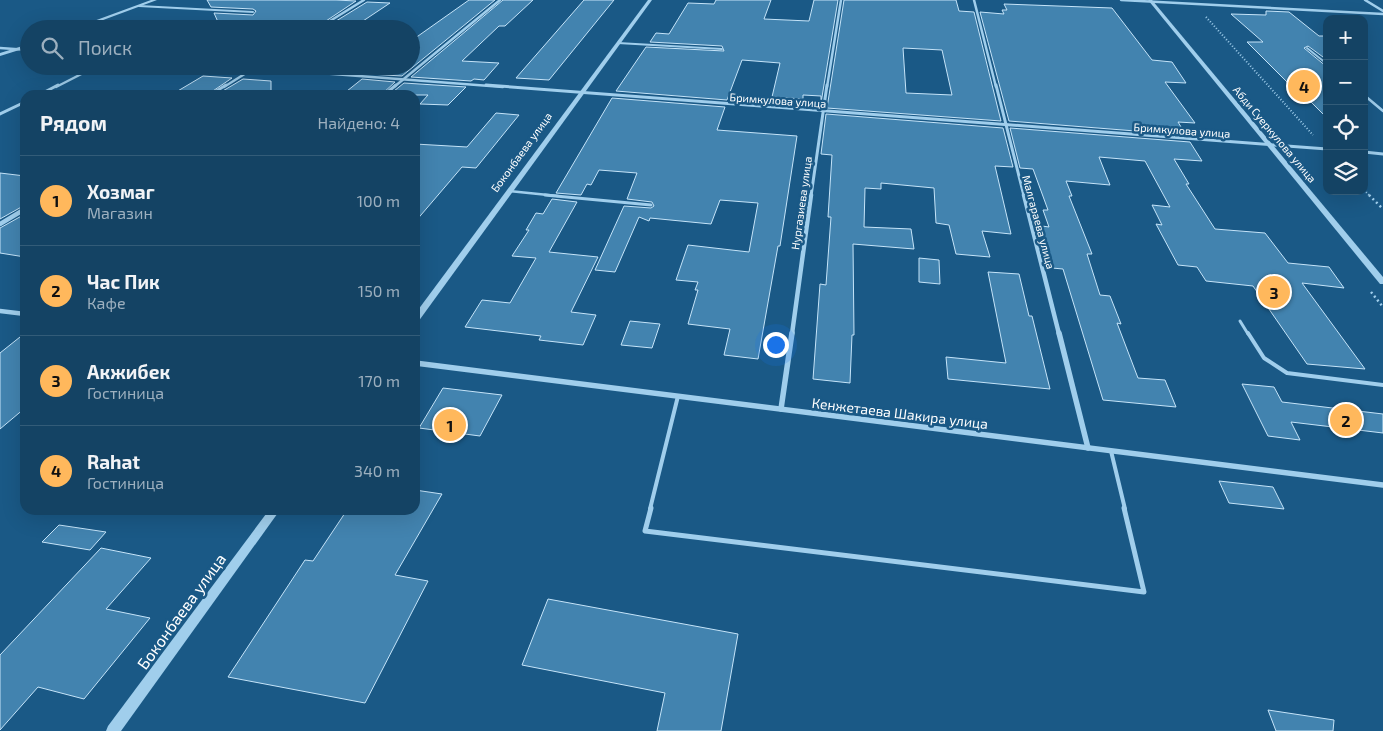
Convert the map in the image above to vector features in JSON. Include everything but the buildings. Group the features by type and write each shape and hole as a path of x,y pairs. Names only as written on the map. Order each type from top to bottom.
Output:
{"street":[{"path":"99,20 155,0"},
{"path":"332,20 364,0"},
{"path":"420,65 500,0"},
{"name":"Боконбаева улица","path":"420,313 650,0"},
{"name":"Нургазиева улица","path":"781,409 823,112 841,0"},
{"name":"Малгараева улица","path":"974,0 1088,448"},
{"path":"1122,0 1383,12"},
{"path":"1365,0 1383,12"},
{"name":"Абди Суеркулова улица","path":"1151,1 1273,146 1383,282"},
{"path":"0,48 20,49"},
{"path":"0,55 20,48"},
{"path":"49,90 79,75"},
{"path":"218,90 242,75"},
{"name":"Бримкулова улица","path":"345,75 1323,149"},
{"path":"390,90 408,75"},
{"path":"0,114 20,104"},
{"path":"1368,152 1383,154"},
{"path":"0,224 20,212"},
{"path":"0,311 20,313"},
{"name":"Кенжетаева Шакира улица","path":"420,364 1383,485"},
{"name":"Боконбаева улица","path":"112,731 271,515"}],"lane":[{"path":"139,6 253,12"},
{"path":"618,43 722,48"},
{"path":"1308,48 1323,61"},
{"path":"1368,98 1383,110"},
{"path":"509,191 651,205"},
{"path":"1240,321 1264,358 1287,373 1383,385"},
{"path":"678,396 645,531 1144,592 1111,451"}],"path":[{"path":"1194,4 1323,146"},
{"path":"1368,194 1383,210"}],"place":[{"name":"Rahat","path":"1304,86"},
{"name":"Акжибек","path":"1274,292"},
{"name":"Час Пик","path":"1346,420"},
{"name":"Хозмаг","path":"450,425"}]}
